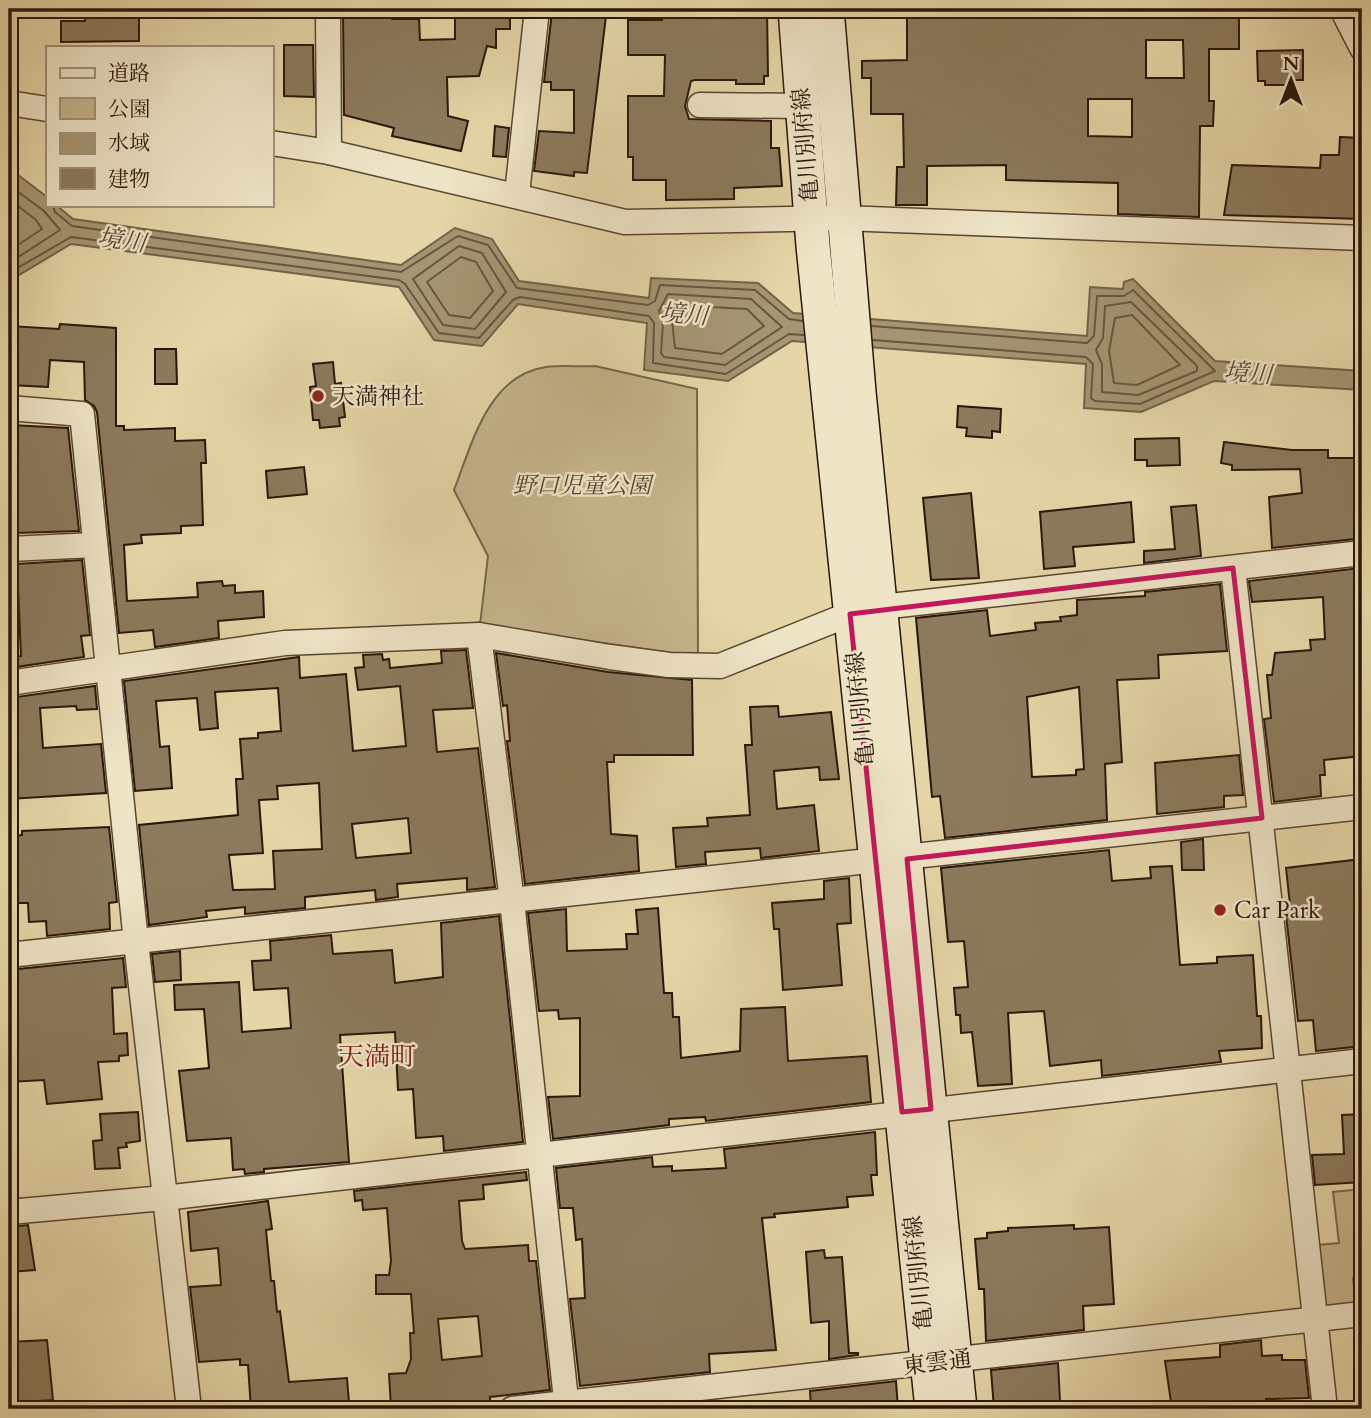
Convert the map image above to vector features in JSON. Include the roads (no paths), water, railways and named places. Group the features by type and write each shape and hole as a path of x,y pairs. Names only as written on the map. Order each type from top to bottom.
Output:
{"main road":[{"name":"亀川別府線","path":"795,9 802,106 828,233"},
{"name":"亀川別府線","path":"827,9 828,233 843,392 941,1362 960,1409"},
{"name":"亀川別府線","path":"932,1409 941,1362"}],"street":[{"path":"328,9 329,152"},
{"path":"517,194 537,9"},
{"path":"1342,9 1362,48"},
{"path":"9,103 46,109"},
{"path":"700,105 802,106"},
{"path":"273,143 329,152 517,194 625,222 828,233 1362,238"},
{"path":"9,408 82,414 136,942 189,1409"},
{"path":"9,550 96,545"},
{"path":"9,678 108,668 285,643 479,635 669,665 720,666 866,611 1362,553"},
{"path":"1233,568 1325,1409"},
{"path":"479,635 512,901 567,1406"},
{"path":"9,955 1362,807"},
{"path":"9,1212 164,1198 1362,1061"},
{"name":"東雲通","path":"512,1409 567,1406 1362,1314"}],"water":[{"name":"境川","path":"9,168 46,196 46,206 57,206 73,219 401,265 455,228 492,239 519,281 649,298 651,278 758,283 793,313 1087,336 1090,287 1123,289 1124,282 1133,279 1215,361 1362,371 1362,390 1214,381 1141,412 1084,408 1086,364 792,341 728,381 644,370 647,323 518,304 482,346 434,340 399,287 71,244 9,281"}],"place":[{"name":"天満神社","path":"318,396"},
{"name":"Car Park","path":"1220,910"}],"district":[{"name":"天満町","path":"377,1056"}],"park label":[{"name":"野口児童公園","path":"582,485"}]}
